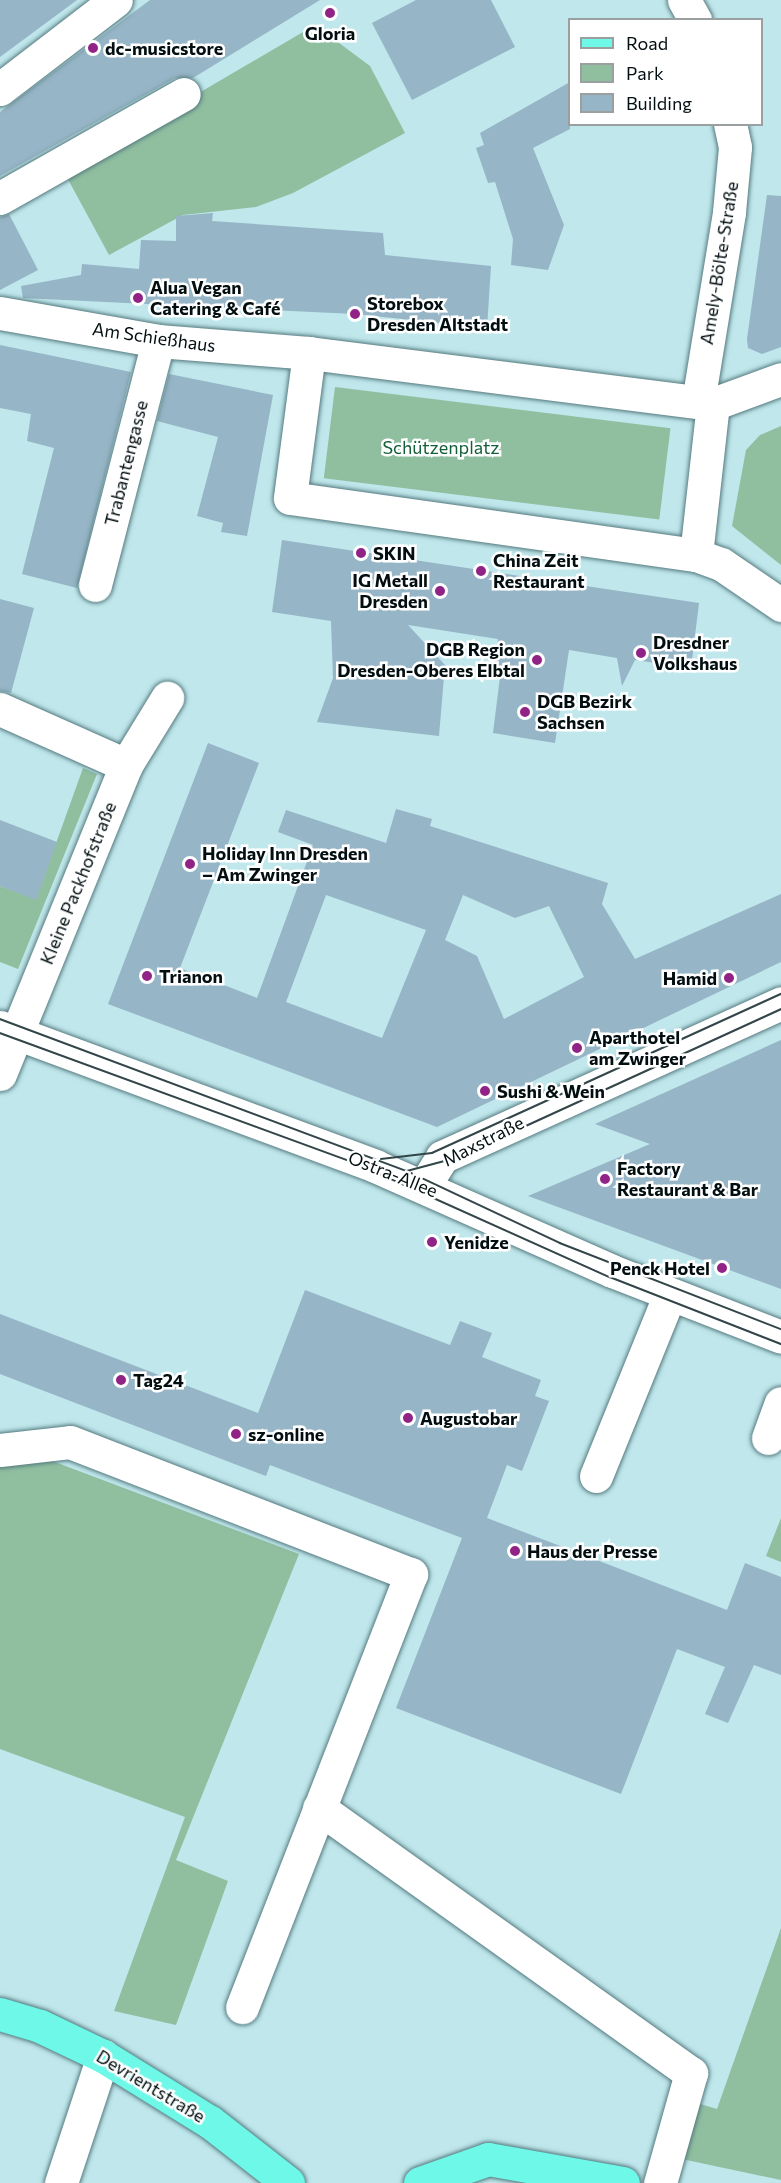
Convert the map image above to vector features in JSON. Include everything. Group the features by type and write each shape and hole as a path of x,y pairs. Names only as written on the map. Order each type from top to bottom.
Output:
{"main road":[{"name":"Devrientstraße","path":"0,2014 40,2026 104,2056 210,2121 288,2183"},
{"path":"436,2180 504,2159 623,2183"}],"street":[{"path":"0,89 116,0"},
{"path":"684,0 694,18"},
{"path":"0,198 184,94"},
{"name":"Amely-Bölte-Straße","path":"706,403 735,147 730,126"},
{"name":"Am Schießhaus","path":"0,313 158,341 309,353"},
{"name":"Trabantengasse","path":"95,585 158,341"},
{"path":"781,379 706,403 309,353 290,498 696,555 721,564 781,605"},
{"path":"696,555 706,403"},
{"name":"Kleine Packhofstraße","path":"0,1074 9,1030 126,765 167,698"},
{"path":"0,709 126,765"},
{"name":"Maxstraße","path":"424,1186 442,1157 781,1003"},
{"name":"Ostra-Allee","path":"9,1030 424,1186 670,1294 781,1337"},
{"path":"596,1476 670,1294"},
{"path":"768,1438 781,1403"},
{"path":"0,1450 70,1442 411,1574 242,2007"},
{"path":"319,1808 691,2073 660,2183"},
{"path":"61,2183 104,2056"}],"green space":[{"path":"315,25 370,66 405,133 293,193 256,207 183,215 109,255 64,172"},
{"name":"Schützenplatz","path":"335,387 670,428 659,520 324,478"},
{"path":"781,426 781,565 732,526 746,450 760,435"},
{"path":"83,768 97,774 18,969 0,962 0,886 36,899"},
{"path":"39,1456 299,1554 176,1860 228,1881 176,2025 114,2011 185,1817 0,1749 0,1460"},
{"path":"781,1518 781,1562 766,1556"},
{"path":"781,1928 781,2180 677,2158 697,2103 717,2109"}],"building":[{"path":"0,0 77,0 0,57"},
{"path":"150,0 320,0 193,78 175,78 0,176 0,112"},
{"path":"416,0 491,0 515,47 412,100 372,23"},
{"path":"568,83 568,126 570,129 533,148 564,225 548,270 511,265 513,239 495,182 488,183 476,148 484,145 480,133"},
{"path":"767,195 781,196 781,347 762,354 748,348 747,339"},
{"path":"213,213 212,221 383,233 385,255 491,266 487,328 355,314 23,298 21,286 81,275 82,264 139,269 141,240 176,241 176,216"},
{"path":"9,214 38,270 0,290 0,217"},
{"path":"0,345 131,372 77,588 22,574 54,448 27,441 31,414 0,408"},
{"path":"169,374 273,395 247,536 221,532 223,523 197,516 218,437 157,421"},
{"path":"282,540 699,603 691,668 635,660 622,686 617,658 569,650 555,743 493,733 501,669 494,668 498,639 408,625 445,665 439,736 317,722 333,678 331,621 272,612"},
{"path":"0,599 34,608 11,693 0,691"},
{"path":"208,743 259,763 180,968 257,998 313,845 278,832 286,810 386,843 396,809 432,819 430,826 608,883 602,904 635,959 781,894 781,962 437,1127 108,1004","holes":["326,895 426,930 382,1038 286,1002","463,895 515,918 549,906 584,977 504,1019 477,956 445,940"]},
{"path":"0,820 57,842 36,900 0,886"},
{"path":"781,1040 781,1289 528,1196 650,1144 595,1124"},
{"name":"Haus der Presse","path":"305,1290 450,1345 460,1321 492,1333 482,1357 541,1380 535,1396 549,1401 522,1471 507,1465 487,1518 727,1610 745,1563 781,1577 781,1675 754,1665 728,1723 705,1714 725,1667 677,1649 621,1794 396,1708 462,1538 270,1465 266,1476 0,1374 0,1314 258,1413"}],"tram line":[{"path":"381,1159 432,1153 781,994"},
{"path":"407,1171 456,1158 781,1009"},
{"path":"0,1019 407,1171 560,1243 781,1329"},
{"path":"0,1033 358,1164 610,1277 781,1344"}],"place":[{"name":"Gloria","path":"330,13"},
{"name":"dc-musicstore","path":"93,48"},
{"name":"Alua Vegan Catering & Café","path":"138,298"},
{"name":"Storebox Dresden Altstadt","path":"355,314"},
{"name":"SKIN","path":"361,553"},
{"name":"China Zeit Restaurant","path":"481,571"},
{"name":"IG Metall Dresden","path":"440,591"},
{"name":"Dresdner Volkshaus","path":"641,653"},
{"name":"DGB Region Dresden-Oberes Elbtal","path":"537,660"},
{"name":"DGB Bezirk Sachsen","path":"525,712"},
{"name":"Holiday Inn Dresden – Am Zwinger","path":"190,864"},
{"name":"Trianon","path":"147,976"},
{"name":"Hamid","path":"729,978"},
{"name":"Aparthotel am Zwinger","path":"577,1048"},
{"name":"Sushi & Wein","path":"485,1091"},
{"name":"Factory Restaurant & Bar","path":"605,1179"},
{"name":"Yenidze","path":"432,1242"},
{"name":"Penck Hotel","path":"722,1268"},
{"name":"Tag24","path":"121,1380"},
{"name":"Augustobar","path":"408,1418"},
{"name":"sz-online","path":"236,1434"},
{"name":"Haus der Presse","path":"515,1551"}]}
